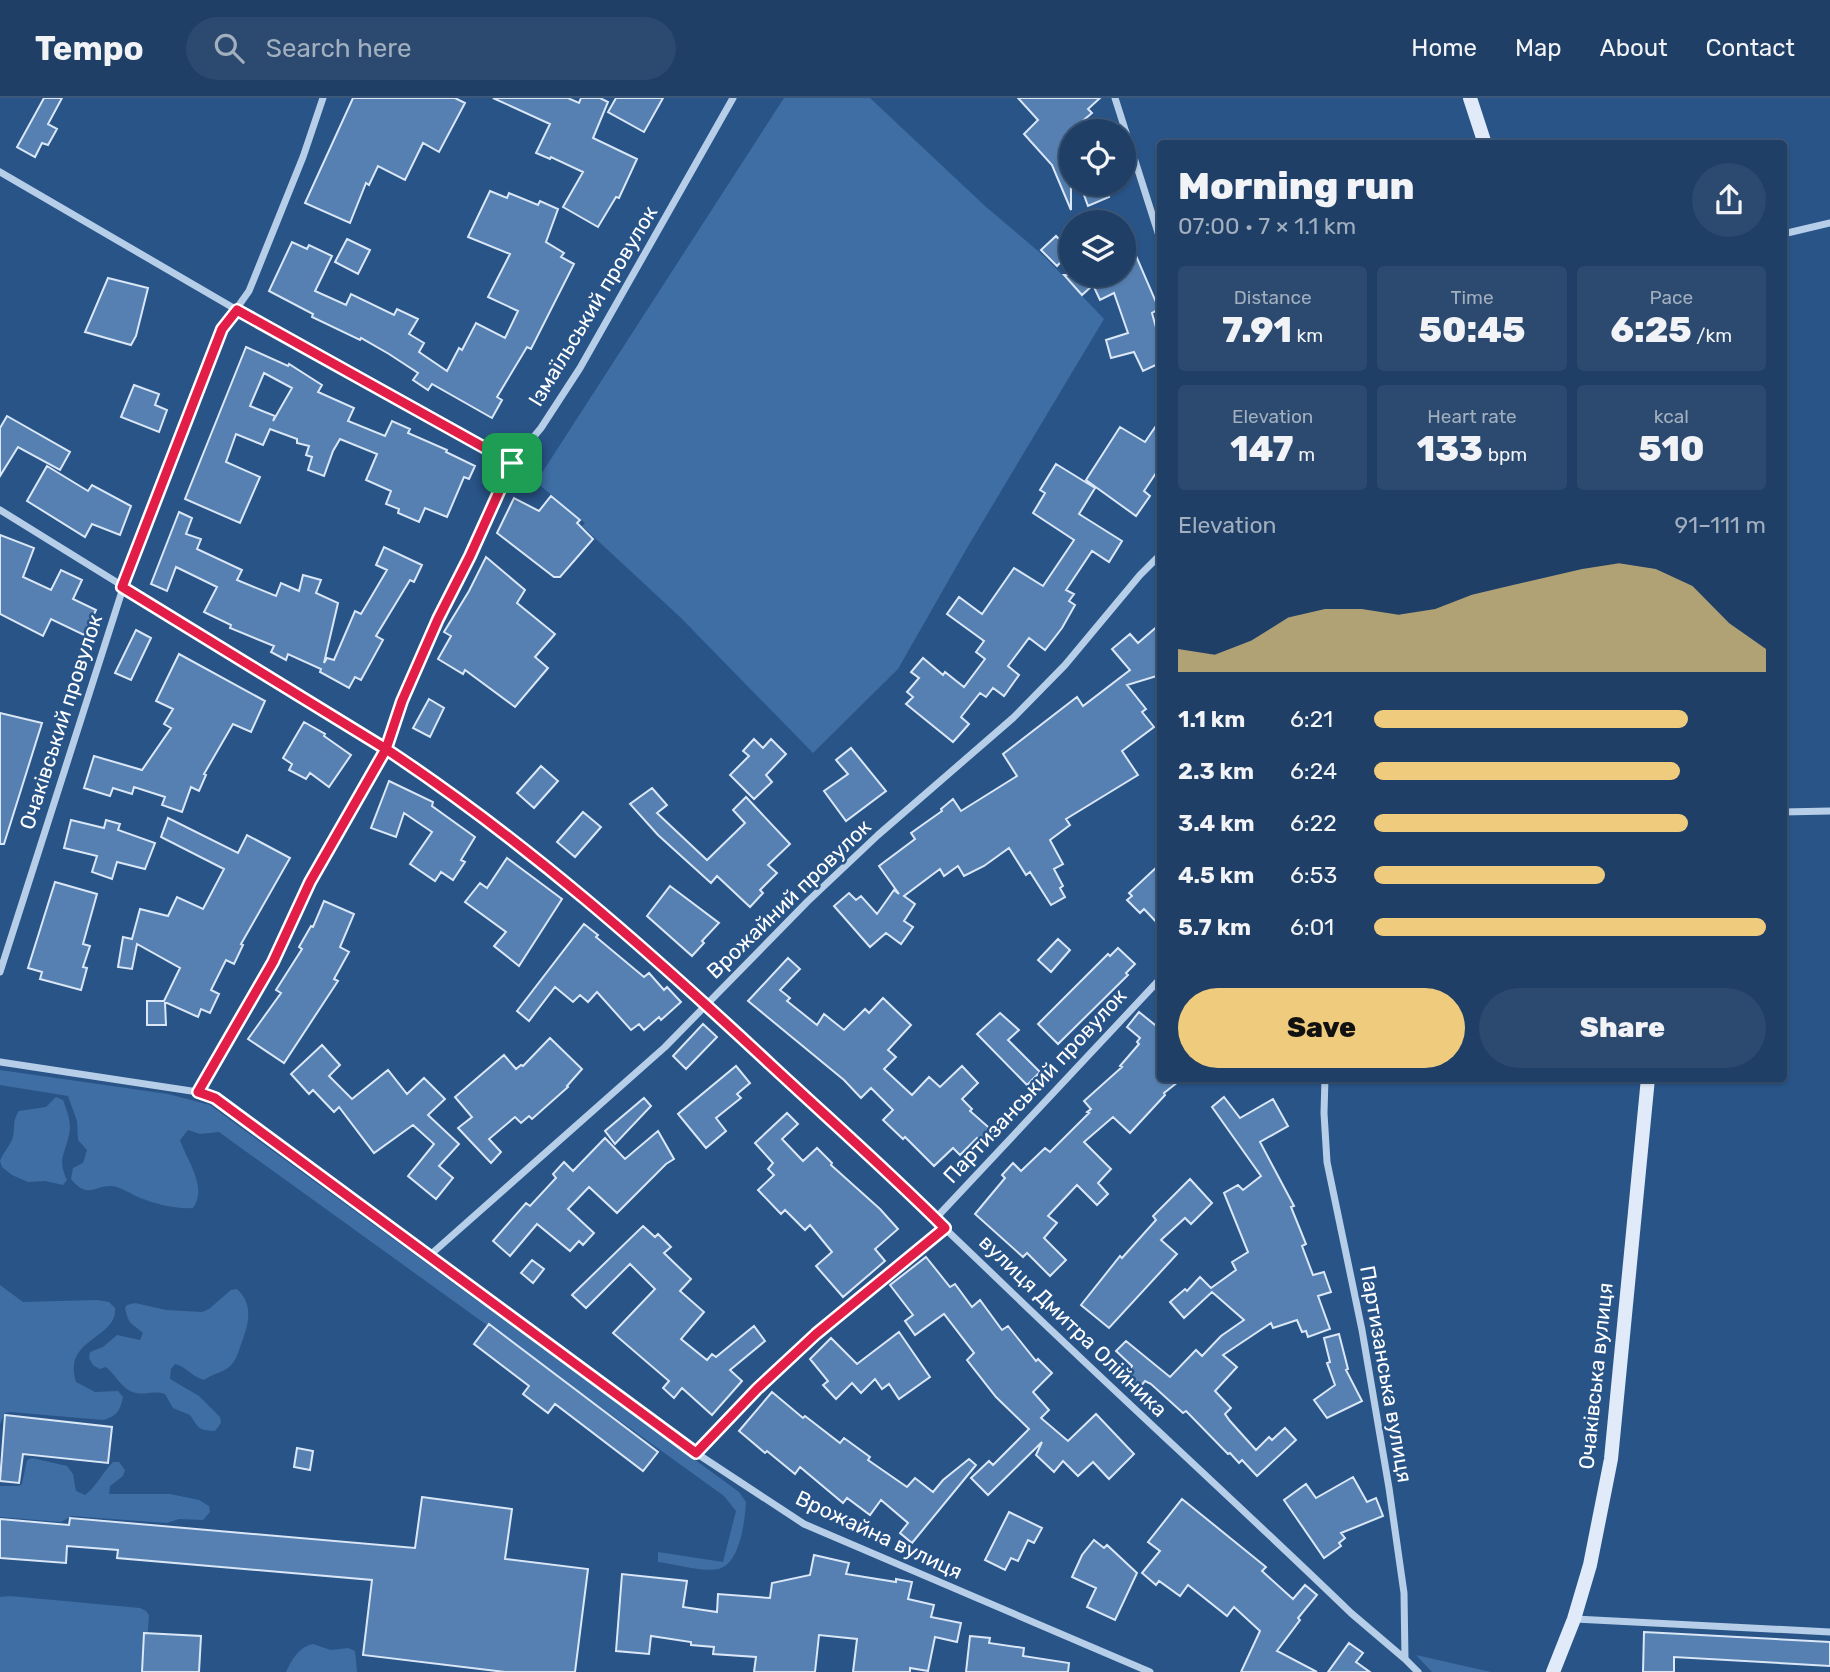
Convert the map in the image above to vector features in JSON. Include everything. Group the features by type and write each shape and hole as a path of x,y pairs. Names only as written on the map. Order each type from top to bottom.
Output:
{"street":[{"name":"Очаківський провулок","path":"0,972 122,587 222,329 249,292 303,157 323,98"},
{"name":"Ізмаїльський провулок","path":"198,1092 273,962 310,882 386,749 402,701 438,619 512,463 541,428 580,368 733,98"},
{"path":"1115,98 1157,230"},
{"path":"1470,98 1484,140"},
{"path":"0,172 237,310 512,463"},
{"path":"1787,233 1830,223"},
{"name":"вулиця Дмитра Олійника","path":"0,510 441,785 563,879 641,945 936,1218 1351,1613 1405,1659"},
{"name":"Врожайний провулок","path":"429,1256 665,1047 807,902 878,835 1013,718 1065,665 1157,558"},
{"path":"1787,812 1830,811"},
{"name":"Партизанський провулок","path":"936,1218 1157,982"},
{"name":"Врожайна вулиця","path":"0,1062 198,1092 215,1098 696,1453 803,1524 1150,1672"},
{"name":"Партизанська вулиця","path":"1325,1082 1327,1162 1362,1330 1389,1488 1404,1593 1405,1659"},
{"name":"Очаківська вулиця","path":"1553,1672 1574,1619 1590,1564 1611,1459 1648,1082"},
{"path":"696,1453 757,1389 816,1334 945,1228"},
{"path":"1574,1619 1830,1632"},
{"path":"1405,1659 1418,1672"}],"shaded area":[{"path":"784,98 870,98 985,206 1045,257 1059,272 1059,287 1074,287 1104,319 898,669 813,753 680,617 582,526 585,523 536,482"},
{"path":"0,1070 168,1094 210,1105 739,1492 746,1502 743,1530 732,1559 725,1566 711,1570 658,1562 658,1552 723,1562 736,1511 724,1496 219,1132 200,1134 188,1130 180,1140 197,1183 197,1200 193,1208 158,1204 111,1186 82,1189 71,1179 73,1168 83,1163 87,1150 78,1140 77,1121 68,1096 0,1085"},
{"path":"56,1097 63,1100 69,1122 70,1131 62,1162 67,1180 63,1185 45,1181 28,1182 12,1175 2,1167 0,1161 12,1140 14,1122 19,1111 46,1107"},
{"path":"0,1285 23,1302 97,1300 109,1302 115,1308 114,1318 83,1347 74,1367 76,1382 95,1392 118,1391 123,1397 115,1415 103,1420 10,1412 5,1413 0,1424"},
{"path":"237,1289 246,1302 248,1316 243,1339 233,1363 204,1380 179,1365 175,1364 171,1369 170,1379 199,1396 220,1417 221,1423 215,1431 199,1428 190,1415 173,1408 165,1394 131,1391 106,1367 100,1369 93,1365 89,1358 90,1352 103,1347 117,1335 140,1340 143,1333 129,1321 125,1308 127,1305 135,1303 166,1310 202,1312 231,1290"},
{"path":"32,1458 67,1466 73,1474 76,1491 85,1495 113,1462 119,1462 125,1470 123,1476 110,1486 109,1494 170,1494 199,1500 209,1506 210,1512 203,1520 179,1519 167,1523 72,1516 61,1522 0,1517 0,1486 22,1484 27,1460"},
{"path":"0,1597 140,1608 146,1611 149,1615 145,1672 0,1672"},
{"path":"313,1644 331,1650 348,1648 355,1651 357,1672 286,1672 296,1654"},
{"path":"1416,1655 1491,1672 1432,1672"}],"building":[{"path":"44,98 62,98 48,124 57,129 48,145 42,143 35,157 17,147"},
{"path":"353,98 455,98 465,103 439,152 423,143 405,180 378,166 369,185 366,183 350,223 305,203"},
{"path":"493,98 568,98 579,103 581,98 600,98 608,102 593,138 637,159 619,198 616,197 598,227 563,207 583,172 536,153 550,124"},
{"path":"616,98 663,98 644,132 608,112"},
{"path":"1018,98 1100,98 1088,109 1092,113 1085,119 1059,119 1059,182 1052,165 1024,134 1038,120"},
{"path":"490,191 507,198 509,193 538,205 540,201 558,209 546,242 564,253 561,257 574,264 531,349 527,347 497,397 502,400 492,418 432,384 428,390 413,380 418,373 389,354 361,338 360,340 312,317 313,314 269,291 292,242 307,249 309,245 332,256 315,291 346,305 351,294 394,315 397,309 418,319 409,334 424,343 419,352 447,371 476,323 505,338 518,311 488,297 510,254 468,237"},
{"path":"1065,196 1071,196 1071,210"},
{"path":"1084,196 1109,196 1109,197 1088,206"},
{"path":"1056,236 1059,239 1059,264 1057,266 1041,250"},
{"path":"347,239 370,250 358,274 335,262"},
{"path":"1136,256 1157,304 1157,310 1152,313 1157,331 1157,364 1143,371 1134,352 1111,358 1106,340 1128,333 1114,293 1100,300 1094,287 1136,287"},
{"path":"108,278 148,288 136,336 131,345 85,332"},
{"path":"1075,287 1091,287 1082,295"},
{"path":"246,347 288,366 289,364 322,385 318,392 354,408 348,421 385,436 392,421 410,429 408,433 475,466 469,479 464,477 447,517 425,508 419,522 398,513 399,509 386,504 391,491 366,480 377,454 340,439 324,476 308,470 312,457 306,455 309,446 270,429 263,445 236,434 226,462 260,477 240,523 185,499","holes":["264,373 292,388 273,421 275,416 250,406"]},
{"path":"134,385 159,394 155,405 167,410 159,432 121,417"},
{"path":"7,416 70,452 60,470 18,447 0,476 0,428"},
{"path":"1157,424 1157,472 1144,491 1150,496 1136,516 1086,480 1120,427 1145,442"},
{"path":"1056,464 1095,488 1079,514 1122,541 1109,562 1092,551 1066,590 1074,594 1069,601 1075,605 1062,628 1045,650 1029,638 1008,666 1019,675 1004,696 993,688 986,697 980,693 961,717 969,724 953,742 906,704 913,697 907,692 919,678 911,672 923,658 943,675 945,672 964,687 985,659 976,652 984,641 947,614 959,597 982,614 1014,568 1043,586 1074,540 1033,513 1045,493 1040,490"},
{"path":"47,466 88,491 92,485 131,506 120,535 92,524 85,537 27,501"},
{"path":"551,496 580,520 577,523 593,539 560,577 554,577 497,533 514,498 539,511"},
{"path":"179,512 192,518 186,534 201,539 197,549 242,570 237,580 276,596 281,583 299,591 303,575 321,580 316,593 338,603 324,663 327,658 334,660 355,611 361,614 387,570 376,565 384,547 422,565 414,582 410,580 376,636 383,640 361,680 355,677 349,688 320,672 321,669 288,654 286,660 271,652 274,646 230,628 231,625 204,612 217,587 176,567 167,591 151,584"},
{"path":"0,535 34,548 23,577 51,590 61,570 82,580 73,599 96,610 84,635 51,619 43,636 0,614"},
{"path":"486,557 525,590 517,603 555,634 535,657 548,668 515,707 465,670 463,674 438,659 451,636 444,632"},
{"path":"1157,627 1157,676 1127,685 1146,709 1142,712 1154,727 1122,751 1138,775 1066,819 1070,825 1050,840 1063,864 1054,869 1063,886 1060,888 1065,897 1051,905 1030,872 1026,875 1009,848 964,876 958,866 944,876 940,869 904,896 915,904 904,921 913,927 901,944 886,933 870,947 834,906 849,893 856,900 861,896 877,914 894,890 899,894 879,866 915,839 911,833 942,811 953,799 961,811 1017,776 1003,754 1077,697 1083,706 1130,670 1112,649 1130,634 1138,643"},
{"path":"136,630 151,638 131,680 115,673"},
{"path":"179,654 265,701 251,732 233,724 204,774 206,775 199,791 191,787 182,812 162,805 165,797 134,787 132,794 113,788 110,796 84,788 94,756 142,770 171,728 164,724 173,709 156,701"},
{"path":"429,699 444,708 430,737 413,728"},
{"path":"0,713 42,723 4,844 0,844"},
{"path":"304,722 325,734 324,736 351,755 329,787 310,773 306,779 289,770 292,764 283,758"},
{"path":"754,739 763,748 771,739 786,754 766,775 772,782 754,799 730,775 749,756 743,751"},
{"path":"851,748 886,791 846,821 824,791 848,774 836,760"},
{"path":"541,766 558,781 534,808 517,793"},
{"path":"389,781 433,802 432,806 475,837 461,860 465,862 453,880 441,872 435,881 410,864 432,832 404,813 396,837 371,828"},
{"path":"652,788 667,805 657,813 707,860 745,823 733,810 746,797 790,844 768,865 777,873 760,890 763,893 750,907 717,876 711,883 658,835 630,804"},
{"path":"583,812 601,827 575,857 557,842"},
{"path":"168,818 238,853 247,835 290,858 241,944 243,945 234,964 226,960 211,990 219,994 210,1013 201,1009 198,1017 165,1002 166,1025 147,1025 147,1001 164,1001 180,968 137,944 132,969 118,967 123,937 132,939 140,909 168,916 177,897 203,909 224,869 161,837"},
{"path":"71,820 104,828 106,820 120,824 118,830 155,843 145,869 117,862 112,879 92,872 97,856 64,848"},
{"path":"507,858 562,899 519,966 494,946 506,932 465,902 480,883 487,888"},
{"path":"1157,867 1157,923 1144,909 1140,913 1127,900 1132,896 1129,893"},
{"path":"55,882 97,894 83,944 90,946 83,967 87,968 81,990 40,979 42,972 28,968"},
{"path":"670,886 719,923 692,956 647,916"},
{"path":"324,901 354,914 340,947 349,952 334,979 338,981 284,1063 248,1039 281,993 276,990 302,949 299,947 311,926 313,927"},
{"path":"584,924 644,977 649,973 664,990 667,987 681,1002 661,1020 659,1017 644,1030 639,1024 631,1030 597,992 588,1002 580,995 573,1002 555,987 529,1021 517,1011"},
{"path":"1058,939 1070,950 1051,972 1038,960"},
{"path":"1118,948 1135,964 1126,973 1128,975 1058,1044 1038,1024 1108,954 1110,956"},
{"path":"788,958 800,969 780,990 790,998 787,1001 817,1025 824,1014 844,1030 865,1009 869,1013 883,998 911,1025 888,1050 896,1057 884,1069 912,1095 929,1077 940,1087 962,1066 978,1083 962,1099 972,1109 970,1111 995,1133 984,1145 977,1138 960,1155 953,1148 934,1166 905,1137 903,1139 883,1120 893,1110 871,1088 861,1098 844,1080 748,1001"},
{"path":"1139,1012 1157,1027 1157,1082 1178,1082 1164,1093 1130,1133 1113,1117 1084,1142 1111,1169 1098,1183 1108,1194 1097,1205 1077,1185 1048,1216 1057,1223 1044,1238 1066,1260 1050,1276 1027,1253 1023,1257 975,1214 1005,1178 1002,1175 1013,1163 1021,1171 1045,1148 1050,1152 1089,1113 1087,1112 1091,1109 1084,1101 1122,1067 1120,1066 1139,1044 1137,1042 1140,1038 1127,1027"},
{"path":"1000,1013 1019,1030 1008,1040 1040,1072 1027,1085 977,1034"},
{"path":"703,1024 717,1037 686,1069 673,1056"},
{"path":"550,1038 582,1069 568,1087 532,1119 529,1116 521,1123 515,1117 489,1139 501,1152 491,1163 458,1128 472,1117 455,1097 504,1055 516,1069 523,1066"},
{"path":"322,1045 340,1065 329,1076 352,1099 388,1070 407,1094 424,1078 445,1099 428,1115 459,1144 439,1166 453,1178 436,1199 408,1176 434,1144 413,1125 374,1153 339,1107 334,1112 313,1090 309,1094 291,1074"},
{"path":"736,1066 750,1083 737,1094 741,1098 716,1118 726,1131 706,1148 678,1114"},
{"path":"1224,1097 1240,1118 1273,1099 1288,1126 1260,1142 1294,1206 1291,1207 1306,1244 1302,1246 1313,1275 1324,1272 1331,1292 1318,1296 1330,1329 1308,1337 1306,1331 1302,1332 1297,1320 1273,1328 1271,1323 1223,1355 1237,1367 1215,1391 1231,1408 1225,1414 1230,1421 1256,1450 1269,1437 1272,1440 1285,1428 1296,1440 1257,1476 1242,1460 1239,1463 1228,1454 1186,1411 1183,1413 1151,1384 1145,1381 1136,1392 1122,1380 1132,1366 1116,1351 1126,1341 1170,1377 1196,1350 1202,1356 1221,1336 1244,1320 1212,1292 1184,1318 1170,1302 1185,1289 1187,1291 1200,1277 1211,1288 1236,1270 1232,1262 1248,1252 1224,1193 1238,1185 1243,1190 1261,1176 1212,1107"},
{"path":"644,1098 651,1106 615,1144 605,1131"},
{"path":"787,1113 798,1124 782,1139 803,1161 817,1148 831,1165 898,1229 875,1249 885,1261 843,1297 816,1266 832,1252 810,1225 805,1230 785,1210 781,1214 758,1190 774,1175 768,1169 773,1163 755,1143"},
{"path":"658,1131 674,1159 617,1213 589,1187 568,1209 594,1233 583,1245 579,1241 570,1251 537,1224 510,1256 493,1241 526,1203 530,1206 556,1178 553,1174 564,1162 573,1171 605,1138 625,1159"},
{"path":"1190,1179 1212,1203 1191,1224 1185,1218 1161,1240 1177,1254 1109,1328 1081,1305 1120,1256 1122,1258 1156,1220 1153,1216"},
{"path":"643,1226 655,1237 658,1234 671,1247 664,1253 691,1279 680,1291 704,1312 681,1339 707,1360 712,1354 716,1357 754,1326 765,1341 730,1370 742,1381 712,1415 682,1388 674,1398 663,1388 669,1381 613,1333 655,1289 630,1264 586,1308 572,1295"},
{"path":"926,1257 950,1287 955,1284 972,1307 980,1300 1002,1330 1008,1326 1036,1361 1038,1359 1052,1373 1033,1392 1049,1410 1041,1418 1068,1441 1096,1414 1134,1454 1109,1479 1093,1462 1078,1476 1063,1461 1054,1472 1036,1455 1042,1442 988,1495 971,1478 989,1461 993,1465 1029,1429 996,1397 967,1360 974,1353 944,1314 915,1335 905,1321 913,1315 890,1285"},
{"path":"532,1260 544,1269 533,1283 521,1273"},
{"path":"489,1324 658,1452 643,1471 555,1404 548,1413 523,1394 529,1386 474,1344"},
{"path":"899,1332 930,1377 899,1399 889,1384 882,1389 875,1379 861,1393 852,1383 836,1399 823,1385 828,1381 810,1359 831,1338 857,1364"},
{"path":"1339,1334 1348,1369 1346,1370 1362,1401 1327,1418 1314,1400 1335,1385 1327,1363 1330,1362 1324,1338"},
{"path":"772,1392 803,1418 805,1416 840,1443 844,1438 870,1457 868,1460 907,1487 915,1478 933,1492 969,1459 976,1465 912,1543 900,1533 908,1523 881,1500 870,1515 847,1498 843,1503 800,1467 795,1474 739,1431"},
{"path":"5,1415 112,1427 108,1463 23,1454 19,1483 0,1481"},
{"path":"297,1448 313,1451 310,1470 294,1467"},
{"path":"1353,1477 1367,1502 1376,1498 1383,1516 1341,1533 1345,1538 1339,1543 1341,1546 1324,1558 1284,1500 1306,1484 1316,1498"},
{"path":"422,1497 512,1509 505,1559 588,1569 575,1672 505,1672 363,1655 372,1580 117,1558 118,1550 67,1546 66,1563 0,1558 0,1519 69,1525 70,1518 415,1548"},
{"path":"1182,1499 1266,1567 1262,1571 1293,1599 1305,1585 1317,1595 1277,1651 1317,1672 1241,1672 1260,1631 1234,1607 1227,1616 1188,1585 1180,1596 1159,1581 1156,1585 1142,1573 1160,1551 1148,1542"},
{"path":"1009,1512 1042,1528 1034,1543 1028,1540 1018,1561 1011,1558 1005,1570 985,1560"},
{"path":"1094,1540 1104,1548 1107,1545 1137,1573 1115,1620 1087,1607 1096,1588 1072,1577 1082,1555"},
{"path":"814,1555 849,1563 846,1574 912,1582 908,1599 934,1605 931,1617 961,1623 957,1642 935,1637 928,1671 910,1668 910,1672 853,1672 857,1639 819,1635 815,1672 754,1672 756,1657 713,1654 714,1647 651,1636 649,1654 616,1651 622,1574 687,1581 683,1607 717,1612 718,1594 770,1598 772,1583 810,1575"},
{"path":"1644,1632 1830,1642 1830,1666 1674,1657 1674,1672 1643,1672"},
{"path":"144,1633 201,1636 199,1672 142,1672"},
{"path":"970,1636 990,1638 989,1643 1024,1648 1023,1656 1069,1663 1068,1672 966,1672"},
{"path":"1349,1643 1363,1653 1356,1662 1370,1672 1328,1672"}],"route":[{"path":"512,463 237,310 222,329 122,587 386,749 310,882 273,962 198,1092 215,1098 696,1453 757,1389 816,1334 945,1228 641,945 563,879 441,785 386,749 402,701 438,619 512,463"}]}
